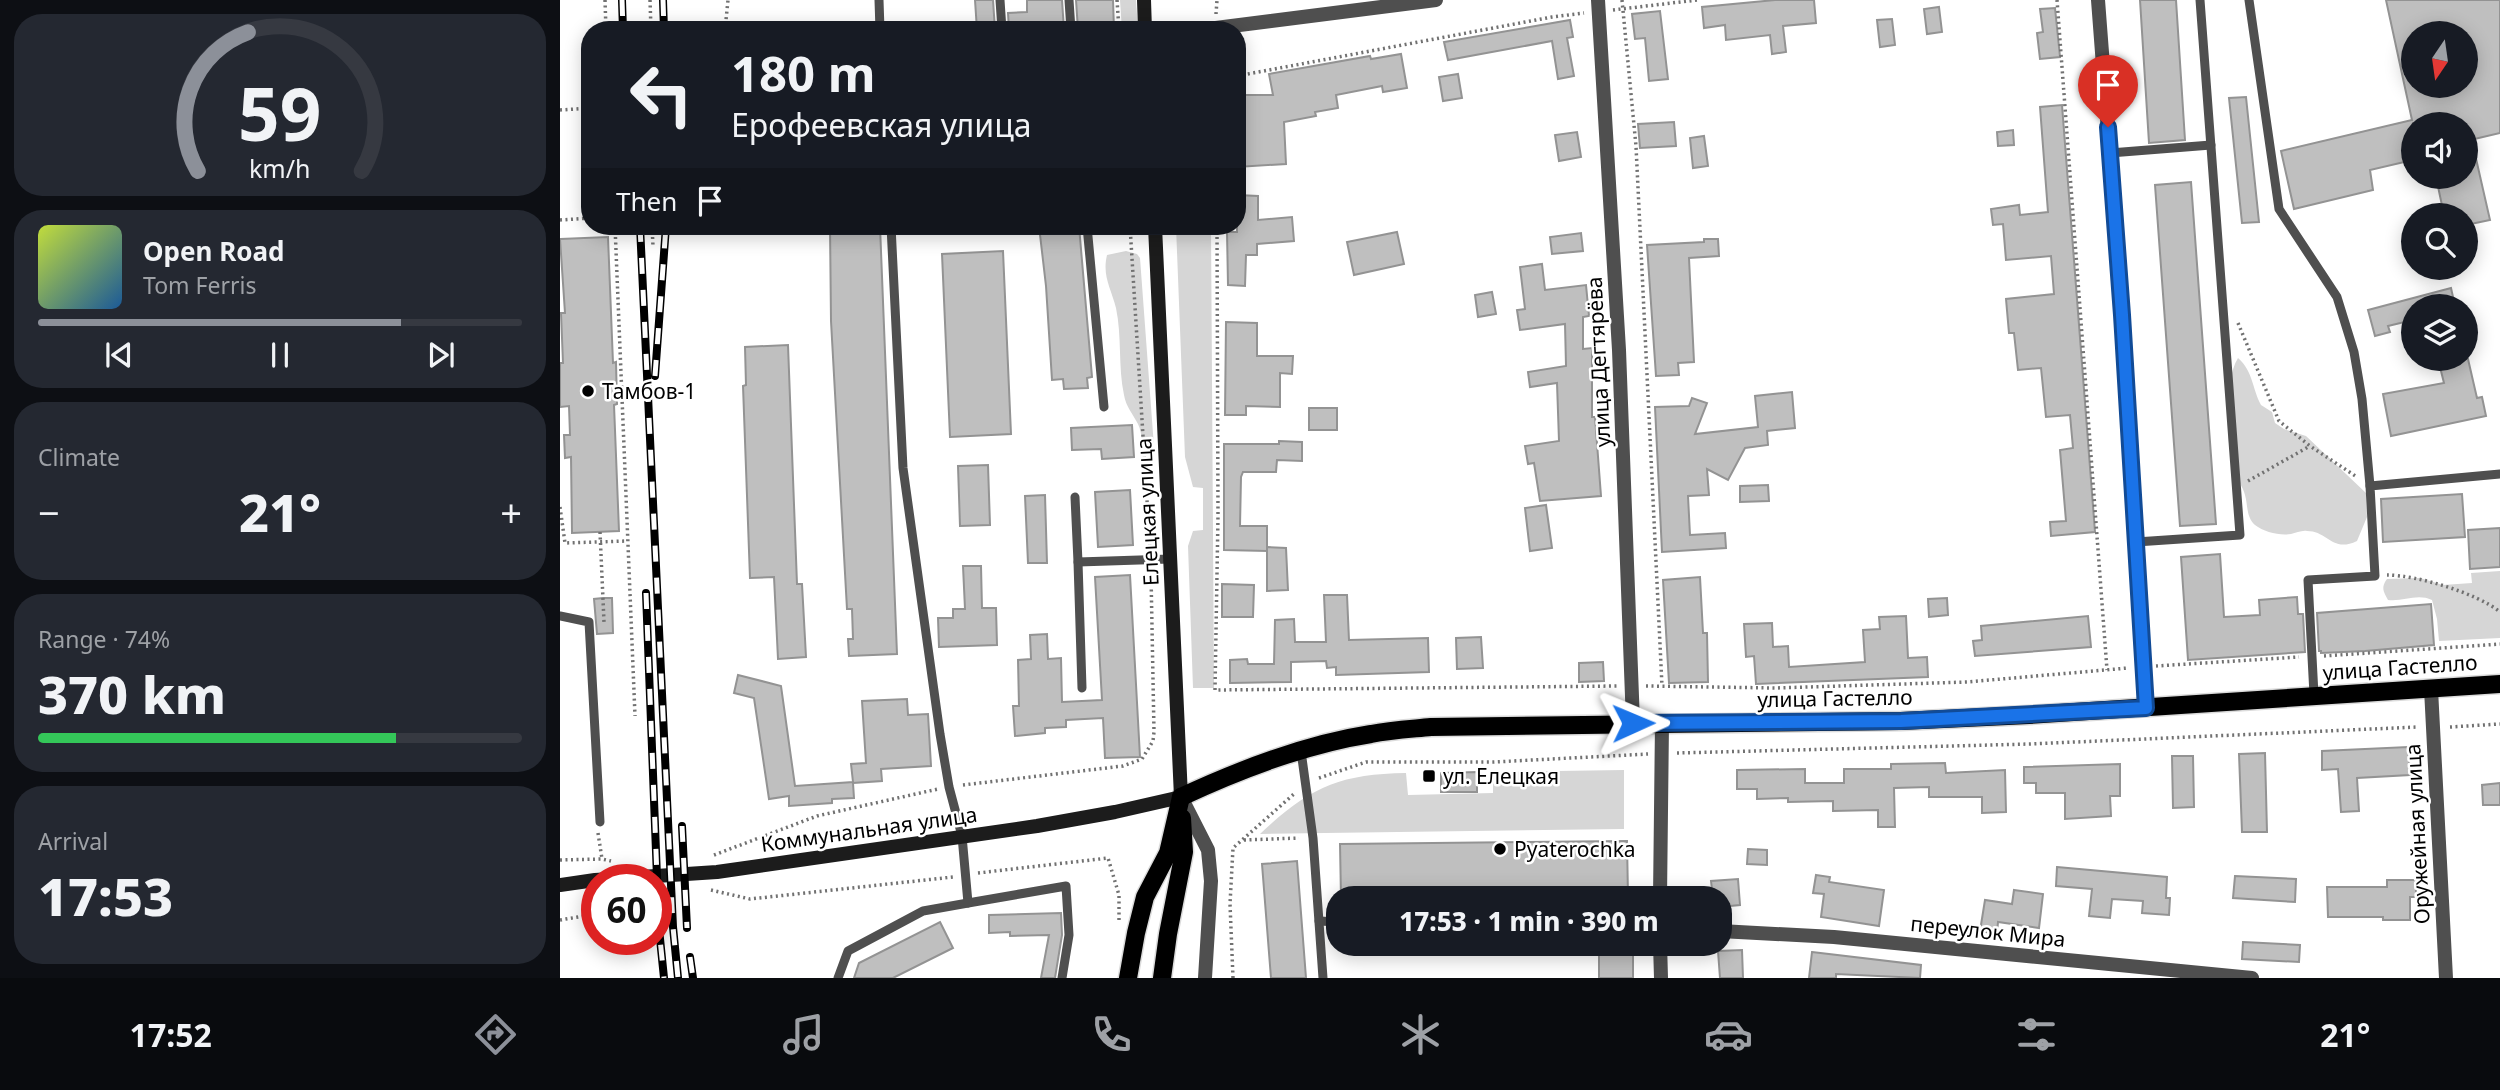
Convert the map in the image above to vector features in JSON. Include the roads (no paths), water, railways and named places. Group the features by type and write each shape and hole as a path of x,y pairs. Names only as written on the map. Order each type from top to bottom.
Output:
{"main road":[{"path":"1144,0 1145,21"},
{"name":"Елецкая улица","path":"1155,235 1181,797"},
{"name":"улица Гастелло","path":"1181,797 1240,771 1301,751 1370,734 1431,727 1901,721 2146,708 2500,684"},
{"path":"1128,978 1145,897 1168,853 1181,797"},
{"path":"1162,978 1184,852 1181,797"},
{"name":"Коммунальная улица","path":"560,885 717,872 1115,813 1181,797"}],"street":[{"path":"1246,24 1436,0"},
{"path":"2098,0 2146,708"},
{"name":"улица Дегтярёва","path":"1598,6 1619,350 1633,723"},
{"name":"Оружейная улица","path":"2431,689 2446,978"},
{"path":"1660,886 1662,723"},
{"path":"1181,797 1208,850 1211,881 1205,978"},
{"name":"переулок Мира","path":"1732,932 1834,937 2252,978"},
{"path":"1660,956 1661,978"}],"lane":[{"path":"879,0 880,21"},
{"path":"1000,0 1001,21"},
{"path":"1069,0 1070,21"},
{"path":"2136,542 2240,535 2200,0"},
{"path":"2249,0 2279,209 2337,297 2354,352 2362,399 2375,576 2308,580 2314,695"},
{"path":"2110,153 2211,145"},
{"path":"891,235 903,468 949,787 962,836 968,903"},
{"path":"1088,235 1104,407"},
{"path":"2370,486 2500,474"},
{"path":"1075,497 1082,688"},
{"path":"1077,562 1170,559"},
{"path":"560,616 589,622 600,822"},
{"path":"1301,751 1313,838 1323,978"},
{"path":"838,978 848,951 922,911 1066,886 1069,935 1062,978"},
{"path":"1319,921 1326,921"}],"railway":[{"path":"622,0 623,21"},
{"path":"663,0 664,21"},
{"path":"640,235 673,927 678,978"},
{"path":"655,376 665,235"},
{"path":"646,593 659,929 664,978"},
{"path":"682,826 687,928"},
{"path":"690,957 693,978"}],"place":[{"name":"Тамбов-1","path":"588,391"},
{"name":"ул. Елецкая","path":"1429,776"},
{"name":"Pyaterochka","path":"1500,849"}]}
